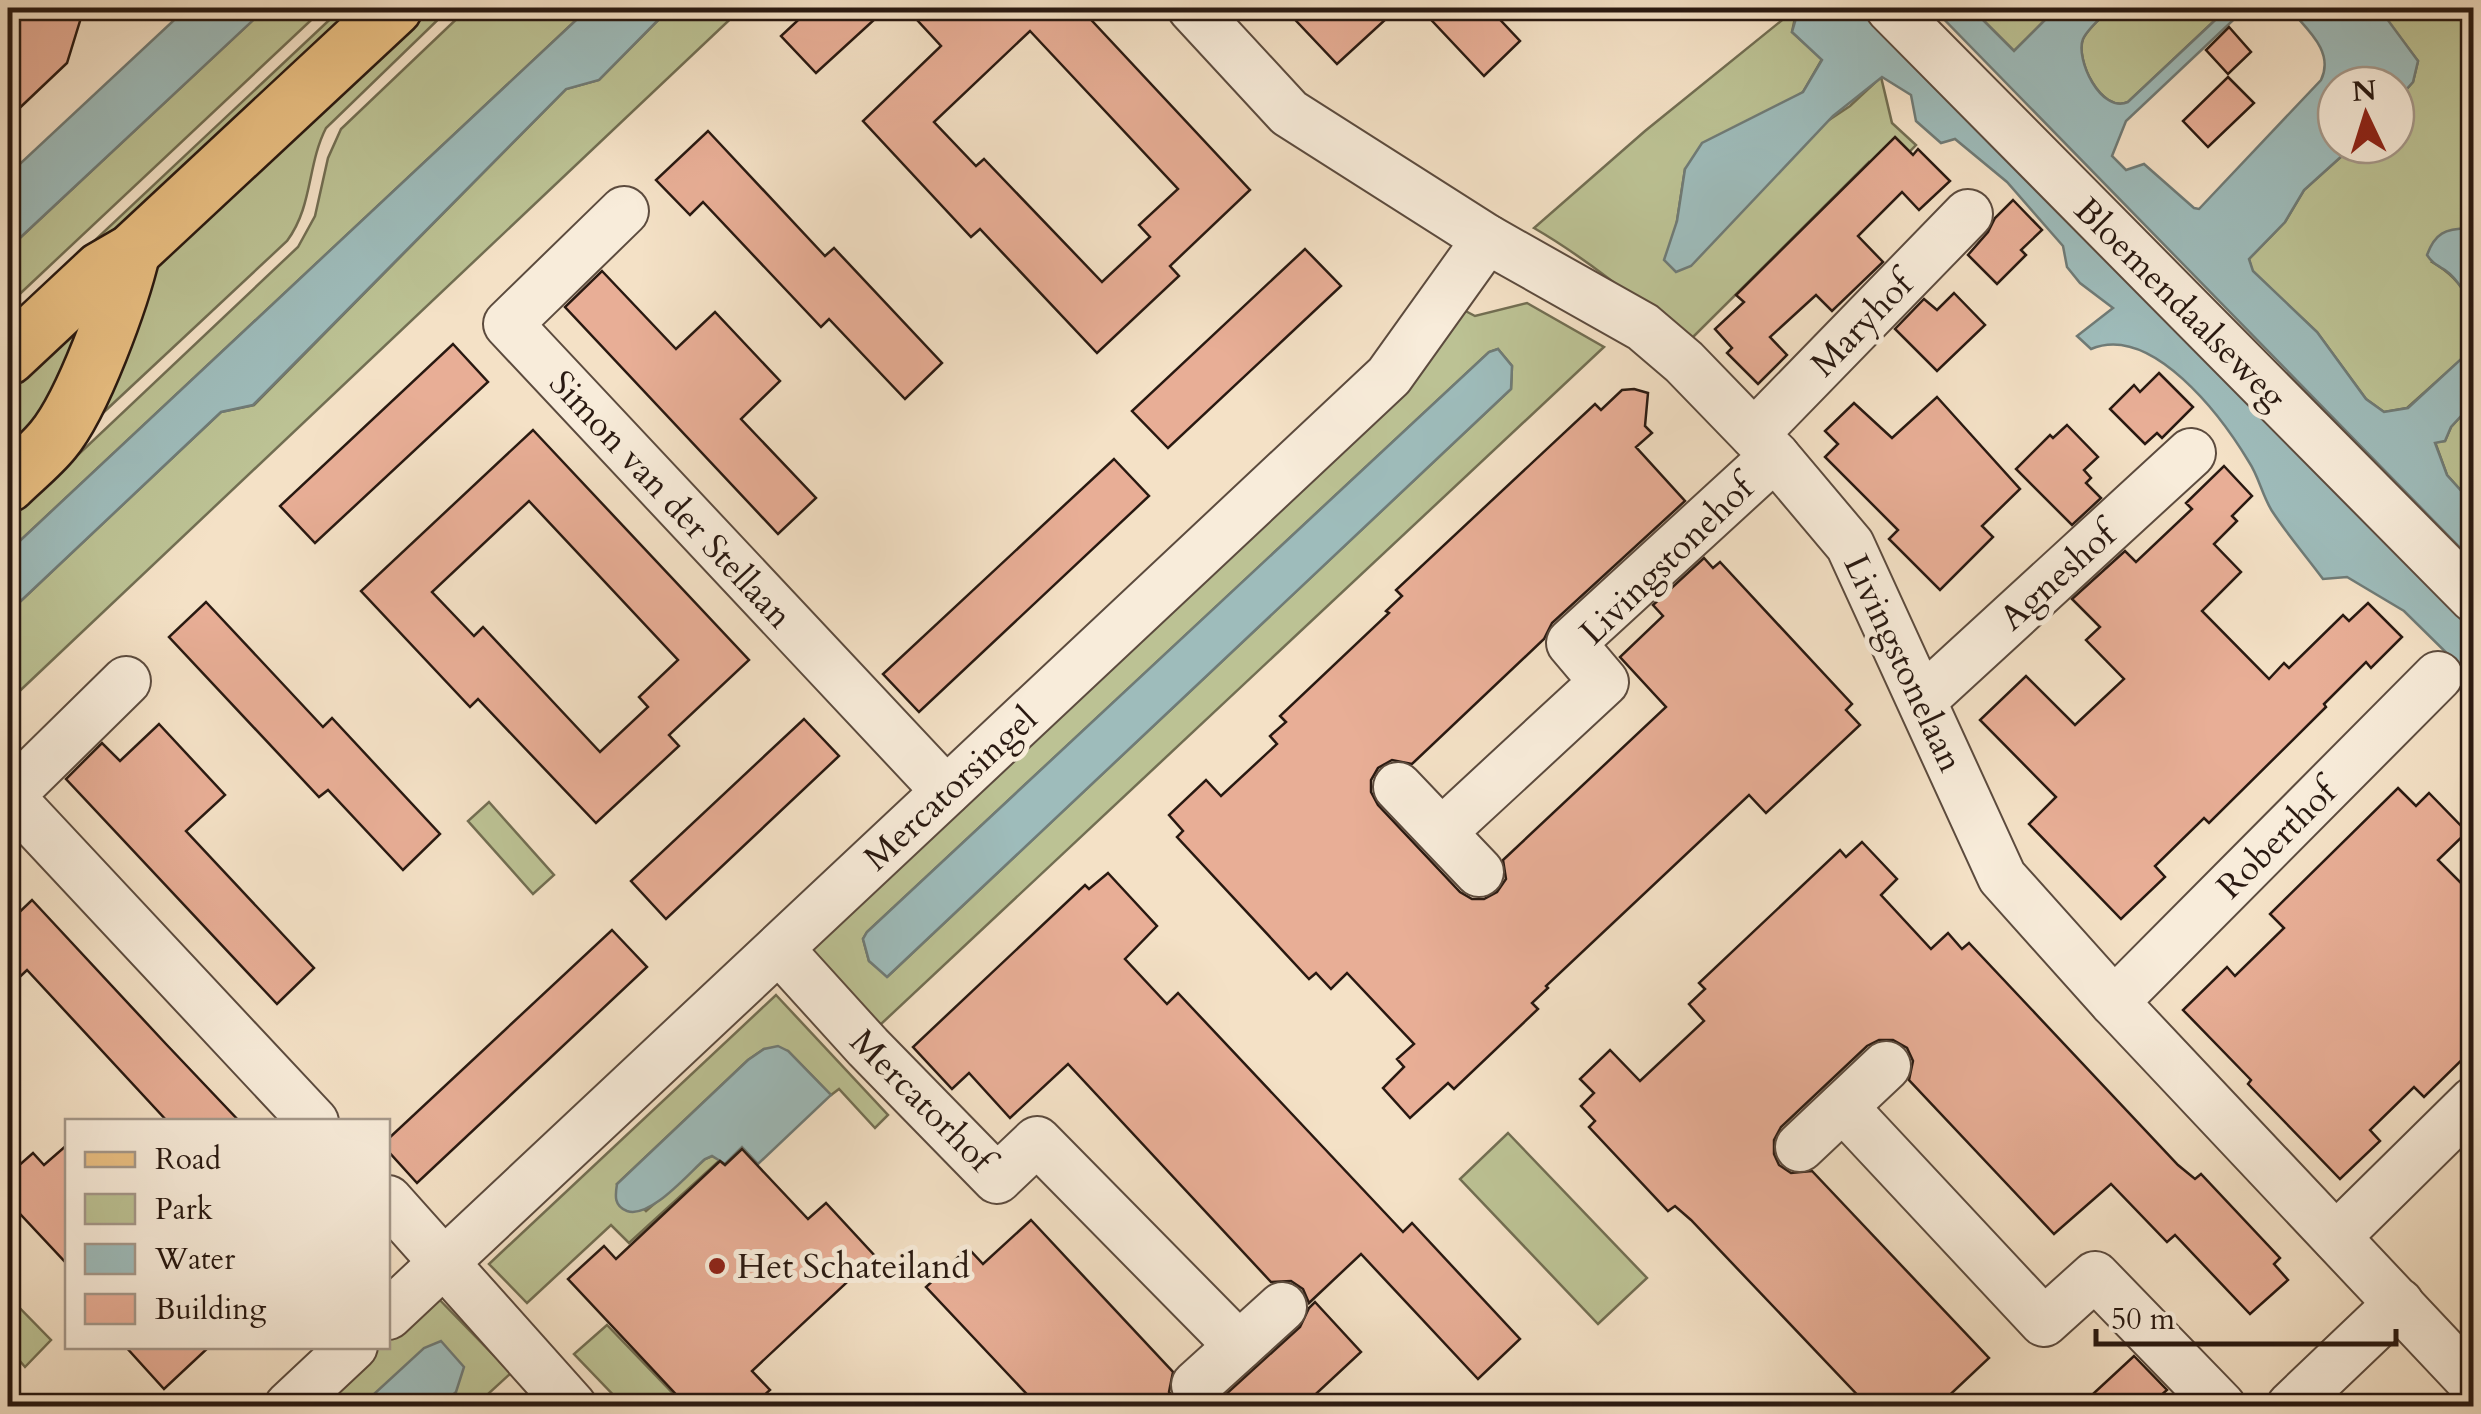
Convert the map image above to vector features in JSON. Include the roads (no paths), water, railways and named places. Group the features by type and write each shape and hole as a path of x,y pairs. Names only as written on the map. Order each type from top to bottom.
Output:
{"main road":[{"path":"8,357 101,270 132,252 394,8"},
{"path":"8,484 53,442 70,416 124,286 132,252"}],"street":[{"name":"Livingstonelaan","path":"1192,8 1289,113 1487,238 1644,327 1684,362 1764,445 1850,545 2002,876 2114,1002 2474,1384"},
{"name":"Bloemendaalseweg","path":"1890,8 2474,598"},
{"name":"Simon van der Stellaan","path":"624,211 508,324 946,790"},
{"name":"Maryhof","path":"1764,445 1968,214"},
{"name":"Mercatorsingel","path":"390,1312 1389,376 1487,238"},
{"name":"Livingstonehof","path":"1442,831 1604,682 1571,643 1764,445"},
{"name":"Agneshof","path":"1923,699 2191,453"},
{"name":"Roberthof","path":"2114,1002 2438,676"},
{"path":"126,681 9,796 311,1119"},
{"path":"1398,786 1479,872"},
{"name":"Mercatorhof","path":"779,949 868,1047 997,1178 1037,1142 1239,1346"},
{"path":"1800,1147 1886,1066"},
{"path":"2336,1237 2474,1101"},
{"path":"1842,1107 2044,1322 2096,1276 2220,1406"},
{"path":"390,1202 572,1406"},
{"path":"2291,1406 2399,1303"},
{"path":"1196,1386 1282,1307"},
{"path":"290,1406 351,1349"}],"water":[{"path":"187,8 266,8 8,249 8,175"},
{"path":"589,8 670,8 599,80 566,89 253,405 221,412 8,613 8,552"},
{"path":"1799,8 1869,8 2002,139 2473,624 2473,679 2404,611 2347,577 2323,579 2272,511 2237,443 2183,379 2138,349 2114,345 2091,349 2077,336 2113,308 2080,283 2067,267 2063,246 2007,182 1955,139 1941,143 1916,121 1911,95 1882,77 1833,116 1691,266 1676,272 1664,260 1677,221 1685,169 1702,143 1803,92 1822,60 1792,32"},
{"path":"1933,8 1971,8 2014,51 2057,8 2111,8 2088,31 2082,48 2092,82 2108,100 2118,104 2128,102 2228,8 2246,8 2126,121 2112,156 2126,170 2144,164 2199,209 2316,85 2316,165 2332,165 2304,190 2285,222 2249,259 2253,271 2317,332 2366,399 2384,412 2408,408 2473,348 2473,403 2451,427 2445,441 2435,443 2447,475 2473,504 2473,561"},
{"path":"2289,8 2379,8 2418,61 2416,69 2416,65 2324,65 2322,50"},
{"path":"2468,228 2473,231 2473,311 2454,278 2427,255 2442,234"},
{"path":"1498,349 1512,366 1511,389 887,977 869,961 863,939 867,932 1489,352"},
{"path":"778,1046 788,1051 831,1095 758,1164 742,1147 725,1164 712,1156 646,1208 636,1212 620,1206 617,1184 748,1060 764,1049"},
{"path":"441,1341 464,1367 456,1392 440,1406 361,1406 424,1348"}],"place":[{"name":"Het Schateiland","path":"717,1266"}]}
